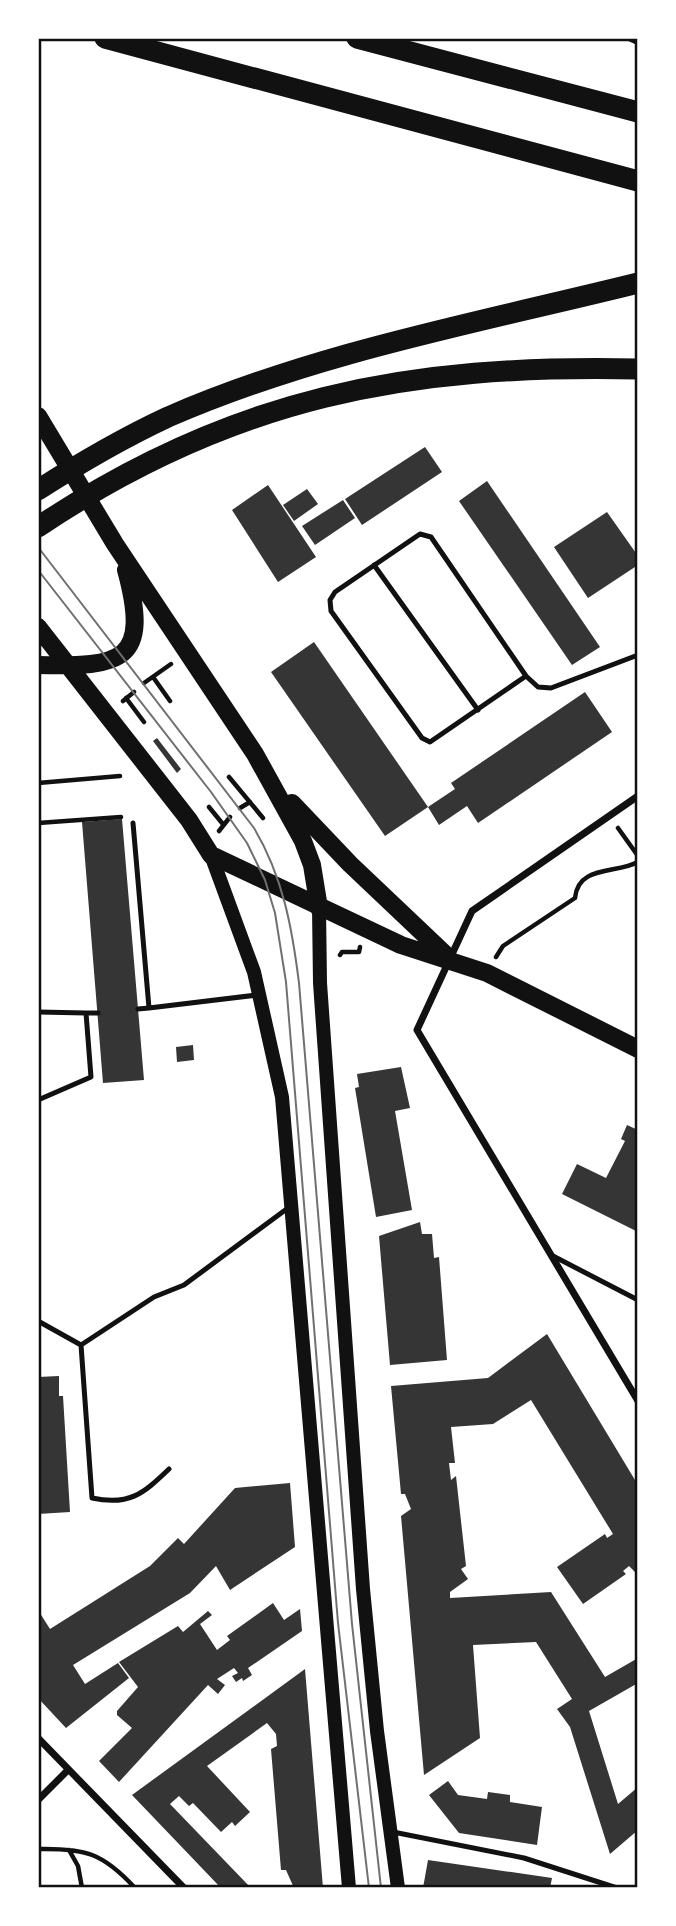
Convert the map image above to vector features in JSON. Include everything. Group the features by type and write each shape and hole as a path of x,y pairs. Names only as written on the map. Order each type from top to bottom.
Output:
{"highway":[{"path":"105,38 638,181"},
{"path":"357,38 638,112"},
{"path":"38,490 106,449 169,417 257,383 361,352 638,284"},
{"path":"38,527 120,477 243,420 326,395 472,372 530,368 638,369"}],"main road":[{"path":"39,417 115,544 189,650 256,754 303,841 312,865 319,908 321,997 363,1589 389,1831 398,1888"},
{"path":"38,664 69,666 110,662 135,636 137,614 134,597 115,544"},
{"path":"38,627 189,820 211,855 261,995 282,1097 349,1888"},
{"path":"256,754 306,819 449,958"},
{"path":"211,855 401,945 449,958 487,973 638,1049"}],"street":[{"path":"638,796 472,911 416,1030 638,1401"},
{"path":"38,1738 184,1888"},
{"path":"38,1800 68,1770"}],"lane":[{"path":"526,676 430,742 422,738 331,611 330,600 335,592 420,534 430,537 526,676 538,687 551,688 638,655"},
{"path":"374,565 478,710"},
{"path":"133,822 149,1008"},
{"path":"138,1009 261,995"},
{"path":"38,1012 98,1013"},
{"path":"38,1100 91,1077 86,1013"},
{"path":"81,1345 154,1297 184,1285 292,1205"},
{"path":"550,1255 638,1300"},
{"path":"38,1321 81,1345"},
{"path":"81,1345 92,1498 113,1502 143,1494 169,1469"},
{"path":"389,1831 524,1858 617,1888"}],"path":[{"path":"627,38 638,43"},
{"path":"144,683 189,650"},
{"path":"153,677 170,701"},
{"path":"125,698 144,722"},
{"path":"38,783 120,776"},
{"path":"240,808 250,802"},
{"path":"38,823 133,816 133,822"},
{"path":"487,973 503,946 575,898 576,888 583,879 603,870 614,871 638,859 610,816"},
{"path":"38,1849 85,1850 107,1860 135,1888"},
{"path":"68,1849 78,1866 82,1888"}],"building":[{"path":"425,447 442,472 362,525 345,499"},
{"path":"487,481 600,647 572,665 459,501"},
{"path":"268,485 316,557 278,582 232,510"},
{"path":"307,489 318,504 294,521 283,505"},
{"path":"343,500 355,518 315,545 302,526"},
{"path":"607,512 638,556 638,565 588,598 554,547"},
{"path":"314,642 428,807 385,836 271,672"},
{"path":"585,692 612,732 478,823 467,806 439,825 428,807 455,789 451,783"},
{"path":"157,738 181,769 177,773 153,741"},
{"path":"122,819 144,1080 103,1083 82,822"},
{"path":"193,1045 194,1060 177,1062 176,1047"},
{"path":"401,1067 410,1108 395,1111 412,1210 376,1217 355,1088 359,1087 357,1074"},
{"path":"627,1125 638,1130 638,1232 562,1194 577,1164 606,1178 625,1141 621,1139"},
{"path":"420,1222 422,1234 432,1234 434,1258 439,1257 447,1360 390,1365 379,1236"},
{"path":"547,1334 638,1485 638,1575 629,1566 623,1571 626,1574 583,1604 557,1567 605,1534 607,1538 613,1534 531,1400 493,1424 451,1427 455,1463 449,1463 451,1480 456,1476 466,1566 461,1569 468,1579 450,1592 450,1598 551,1592 605,1677 638,1658 638,1683 589,1711 618,1804 638,1787 638,1830 610,1854 570,1727 557,1709 572,1699 536,1642 473,1645 480,1738 424,1775 401,1516 411,1509 405,1494 401,1494 391,1386 488,1378"},
{"path":"59,1376 59,1396 63,1396 70,1512 38,1514 38,1377"},
{"path":"290,1483 295,1547 230,1590 216,1566 190,1593 73,1665 85,1684 118,1663 129,1678 66,1728 38,1698 38,1610 50,1629 150,1566 178,1538 184,1544 235,1488"},
{"path":"273,1603 284,1620 300,1609 302,1631 248,1668 252,1675 243,1681 242,1678 236,1682 232,1676 238,1673 234,1668 217,1679 225,1685 218,1694 208,1685 119,1782 99,1761 132,1728 117,1715 117,1711 138,1687 119,1662 178,1626 183,1632 208,1611 212,1615 200,1624 217,1650 230,1640 227,1636"},
{"path":"305,1669 323,1888 294,1888 286,1870 281,1870 271,1749 277,1746 276,1734 267,1723 207,1766 250,1812 235,1826 232,1822 221,1832 193,1803 189,1806 179,1796 170,1804 251,1888 221,1888 132,1795"},
{"path":"448,1781 458,1795 487,1799 488,1792 510,1795 510,1802 542,1807 537,1845 459,1833 429,1795"},
{"path":"428,1860 552,1878 550,1888 423,1888"}],"tram line":[{"path":"38,547 254,828 272,865 285,903 299,983 352,1624 381,1888"},
{"path":"38,570 211,792 247,843 265,880 275,913 286,982 338,1623 369,1888"}]}
